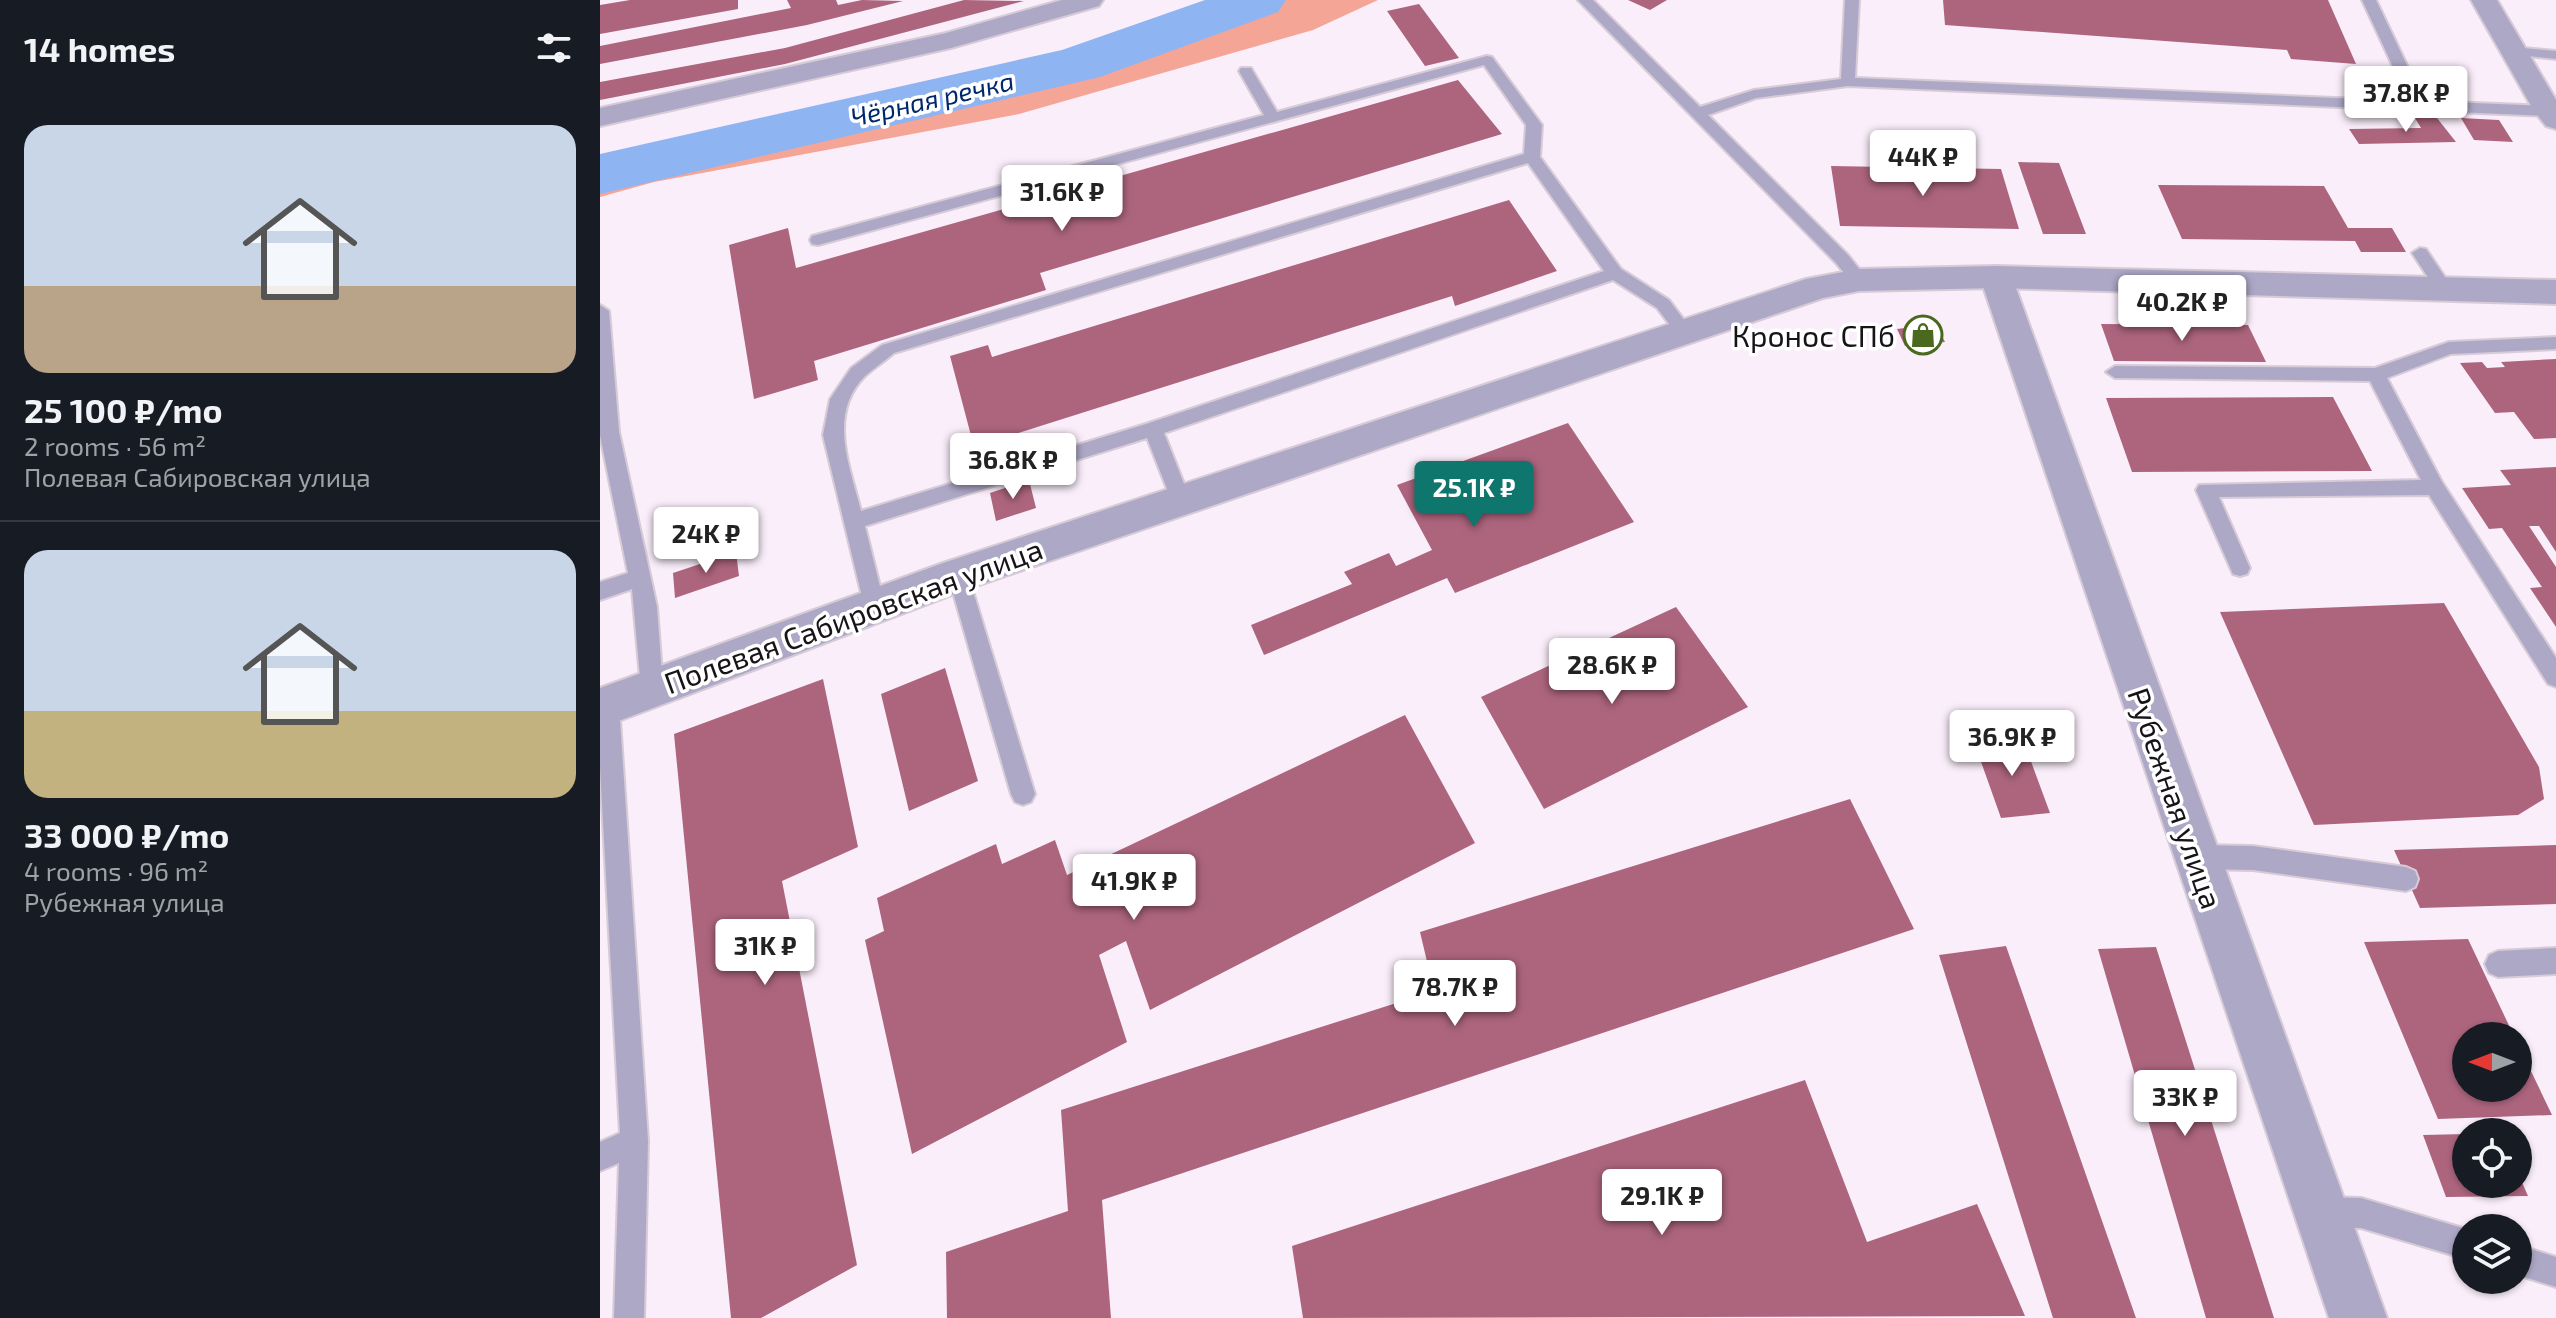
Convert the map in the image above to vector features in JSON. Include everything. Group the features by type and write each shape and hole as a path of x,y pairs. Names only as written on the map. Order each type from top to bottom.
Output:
{"street":[{"path":"600,117 951,40 1090,0"},
{"path":"2484,0 2552,115"},
{"name":"Полевая Сабировская улица","path":"604,706 958,575 1818,287 1859,280 1996,277 2556,292"},
{"name":"Рубежная улица","path":"1996,277 2358,1318"}],"lane":[{"path":"1585,0 1859,280"},
{"path":"1848,82 1852,0"},
{"path":"2369,0 2418,104"},
{"path":"2513,51 2556,55"},
{"path":"818,240 1487,60 1534,125 1532,157 1615,273 1663,304 1685,333"},
{"path":"1246,71 1273,117"},
{"path":"1698,113 1754,94 1848,82 2418,104 2552,115"},
{"path":"874,607 833,435 837,404 857,373 888,349 1532,157"},
{"path":"2420,253 2445,290"},
{"path":"854,521 1153,429 1615,273"},
{"path":"600,311 609,432 646,607 652,688"},
{"path":"2115,372 2376,375 2449,348 2556,343"},
{"path":"2376,375 2435,487 2556,677"},
{"path":"1153,429 1180,499"},
{"path":"2240,568 2206,490 2435,487"},
{"path":"958,575 1023,794"},
{"path":"600,591 640,577"},
{"path":"604,706 634,1141 629,1318"},
{"path":"2197,857 2253,858 2406,879"},
{"path":"2498,964 2556,961"},
{"path":"600,1157 634,1141"},
{"path":"2322,1212 2361,1213 2452,1240"},
{"path":"2532,1264 2556,1272"}],"shaded area":[{"path":"1277,0 1378,0 1313,30 1019,114 654,182 600,197 600,178 1079,70"}],"building":[{"path":"630,0 738,0 738,9 600,34 600,5"},
{"path":"787,0 836,0 838,5 862,0 903,1 807,25 600,64 600,46 791,8"},
{"path":"964,0 1024,1 785,64 600,100 600,82 785,48"},
{"path":"1628,0 1667,0 1650,10"},
{"path":"1943,0 2328,0 2356,64 2291,59 2287,50 1945,25"},
{"path":"1419,4 1459,58 1425,66 1387,11"},
{"path":"1458,80 1502,134 1040,273 1046,290 814,361 818,380 754,399 729,245 788,228 796,268"},
{"path":"2415,118 2437,118 2456,142 2359,144 2349,129 2421,128"},
{"path":"2461,118 2499,120 2513,142 2474,140"},
{"path":"2018,162 2059,163 2086,234 2043,234"},
{"path":"1831,166 2001,169 2019,229 1840,226"},
{"path":"2158,185 2324,186 2348,228 2392,228 2406,252 2361,252 2355,241 2182,239"},
{"path":"1509,200 1557,271 1455,306 1452,296 974,447 950,356 988,345 992,357"},
{"path":"1936,324 1945,342 1905,346 1897,329"},
{"path":"2101,324 2248,325 2266,362 2114,361"},
{"path":"2556,359 2556,438 2534,439 2514,412 2495,413 2460,363 2482,362 2487,368 2505,367 2501,362"},
{"path":"2333,397 2372,471 2132,472 2106,398"},
{"path":"1568,423 1634,522 1455,593 1447,578 1264,655 1251,625 1352,584 1344,572 1389,553 1396,566 1432,550 1397,485"},
{"path":"2556,467 2556,552 2539,526 2529,526 2556,567 2556,627 2530,588 2542,587 2502,528 2489,529 2462,488 2511,485 2500,470"},
{"path":"1029,480 1036,508 996,521 990,493"},
{"path":"736,552 739,576 675,598 673,573"},
{"path":"2444,603 2539,767 2544,799 2518,815 2314,825 2220,612"},
{"path":"1676,607 1748,707 1544,809 1481,697"},
{"path":"945,668 978,781 909,811 881,694"},
{"path":"823,679 858,847 782,881 857,1265 761,1318 731,1318 674,734"},
{"path":"1405,715 1475,843 1150,1010 1126,941 1099,955 1127,1042 912,1154 865,940 884,931 877,898 996,844 1002,864 1055,840 1067,875"},
{"path":"2022,737 2050,813 2001,818 1974,742"},
{"path":"1850,799 1914,929 1102,1200 1111,1318 947,1318 946,1252 1068,1211 1061,1110 1434,991 1420,932"},
{"path":"2556,845 2556,904 2420,908 2394,850"},
{"path":"2468,939 2507,1022 2452,1022 2452,1102 2532,1102 2532,1073 2552,1115 2438,1119 2364,942"},
{"path":"2006,946 2136,1318 2053,1318 1939,955"},
{"path":"2156,947 2274,1318 2206,1318 2098,949"},
{"path":"1805,1080 1867,1242 1977,1204 2025,1316 1303,1318 1292,1246"},
{"path":"2452,1134 2452,1197 2446,1197 2423,1135"}],"waterway":[{"name":"Чёрная речка","path":"600,174 1079,64 1258,0"}],"place":[{"name":"Кронос СПб","path":"1923,335"}]}
